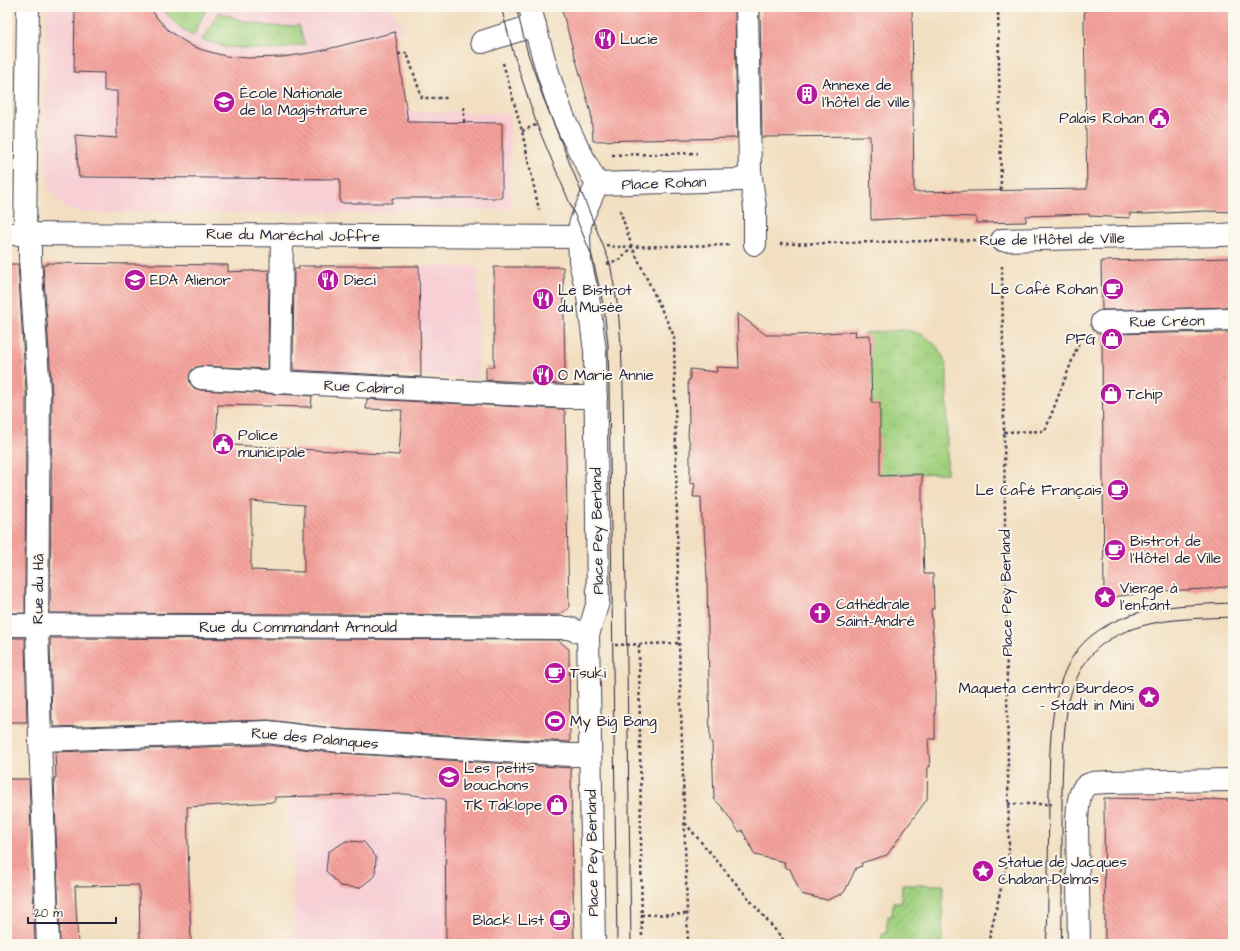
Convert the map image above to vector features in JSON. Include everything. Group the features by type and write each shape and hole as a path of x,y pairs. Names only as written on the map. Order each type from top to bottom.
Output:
{"street":[{"name":"Rue du Hâ","path":"28,7 21,234 30,258 39,393 37,625 48,944"},
{"path":"747,7 750,170 755,208 755,244"},
{"path":"482,42 532,16 563,115 579,151 606,184 581,220 579,237"},
{"name":"Place Rohan","path":"606,184 740,180 748,176 750,170"},
{"name":"Rue du Maréchal Joffre","path":"21,234 579,237"},
{"name":"Rue de l'Hôtel de Ville","path":"1002,240 1208,236 1233,234"},
{"path":"280,383 282,235"},
{"name":"Place Pey Berland","path":"579,237 580,261 588,297 595,351 596,397 598,602 588,640 594,944"},
{"name":"Rue Créon","path":"1102,322 1233,319"},
{"name":"Rue Cabirol","path":"201,378 565,397 596,397"},
{"name":"Rue du Commandant Arnould","path":"7,625 569,628 588,640"},
{"name":"Rue des Palanques","path":"40,740 268,732 340,742 590,755"},
{"path":"1078,944 1077,821 1078,803 1082,791 1089,784 1106,782 1233,780"}],"path":[{"path":"998,7 1001,190"},
{"path":"398,54 407,53 422,98 447,98"},
{"path":"464,106 464,122"},
{"path":"516,111 540,210 539,237"},
{"path":"522,131 563,115"},
{"path":"606,152 611,154 703,152"},
{"path":"606,184 617,203 632,247 674,336 679,643 688,944"},
{"name":"Rue de l'Hôtel de Ville","path":"855,242 1002,240"},
{"name":"Place Pey Berland","path":"988,944 1009,854 1002,240"},
{"path":"1004,432 1045,431 1087,323 1102,322"},
{"path":"588,640 639,645 679,643"},
{"path":"639,645 642,944"},
{"path":"1008,804 1078,803"},
{"path":"684,823 787,944"},
{"path":"642,915 687,914"}],"shaded area":[{"name":"École Nationale de la Magistrature","path":"46,7 391,7 404,29 395,32 404,111 510,114 510,210 402,209 401,213 80,212 67,209 56,200 49,185 45,163"},
{"path":"419,266 478,267 478,379 421,376"},
{"path":"272,743 338,753 465,762 466,944 283,944 283,936 295,935 289,796 275,796"}],"green space":[{"path":"161,7 207,7 193,36 176,23"},
{"path":"219,12 238,19 268,26 299,25 305,44 274,50 225,47 202,40"},
{"path":"902,330 919,334 933,342 942,355 945,363 947,372 947,473 866,475 864,333"},
{"path":"902,885 943,885 942,944 882,944 882,934 886,933 888,916 892,916 893,902 901,902"}],"building":[{"name":"École Nationale de la Magistrature","path":"75,7 150,7 157,18 168,30 192,46 225,56 248,58 283,57 316,52 395,32 408,122 502,123 502,198 392,198 392,203 340,203 340,179 79,177 75,135 117,138 117,91 104,91 104,73 74,72"},
{"path":"561,7 735,7 737,138 593,141 591,113"},
{"name":"Palais Rohan","path":"760,7 912,7 914,192 1087,189 1085,7 1231,7 1233,212 1206,211 1144,214 1130,213 1130,218 1089,216 1089,214 1026,216 1026,222 976,223 976,217 941,216 871,220 870,136 762,137"},
{"path":"1233,258 1233,307 1102,310 1101,261"},
{"path":"47,263 228,265 228,272 269,270 268,369 201,366 196,367 191,371 189,377 190,383 194,388 200,390 312,396 311,407 218,405 216,444 399,455 402,410 366,409 367,399 563,409 565,412 569,608 558,615 50,613 52,393 43,265 47,265","holes":["251,501 304,505 304,572 251,570"]},
{"path":"7,264 18,264 26,393 25,613 7,613"},
{"path":"299,266 419,266 421,377 293,370 294,269 299,269"},
{"path":"494,267 563,267 565,382 563,384 486,380 486,367 494,367"},
{"name":"Cathédrale Saint-André","path":"737,313 766,335 797,335 856,331 855,336 870,335 872,403 880,403 880,476 922,474 924,574 933,574 934,609 931,609 936,682 935,739 928,739 930,767 928,767 927,799 887,855 861,863 862,866 856,868 845,891 842,894 827,900 801,894 790,869 784,867 785,862 755,855 742,830 739,832 722,807 714,799 712,742 710,742 707,576 701,497 693,497 695,483 690,484 688,380 690,380 690,369 717,372 716,367 739,368"},
{"path":"1233,332 1233,586 1207,589 1137,592 1136,594 1104,598 1102,334"},
{"path":"7,638 25,638 27,722 9,722 10,684 7,684"},
{"path":"50,638 558,640 569,649 570,742 341,729 268,720 54,727 54,722 52,722"},
{"path":"267,745 339,753 571,768 574,944 446,944 445,799 405,794 275,797 275,802 187,807 191,944 140,944 139,885 75,886 78,944 60,944 54,778 56,778 55,752"},
{"path":"7,779 29,779 35,944 7,944"},
{"path":"1104,798 1233,800 1233,944 1105,944"},
{"path":"346,841 364,842 376,857 375,876 359,888 340,886 326,871 328,852"}],"tram line":[{"path":"501,7 514,55 537,125 592,256 604,308 608,345 609,387 617,944"},
{"path":"516,7 528,54 543,97 610,263 618,308 623,387 631,944"},
{"path":"1046,944 1048,914 1049,773 1051,730 1059,687 1066,668 1077,650 1091,636 1107,625 1123,618 1159,608 1196,604 1233,603"},
{"path":"1061,944 1062,789 1064,740 1069,702 1079,673 1090,656 1104,643 1119,634 1134,628 1183,619 1233,617"}],"place":[{"name":"Lucie","path":"605,39"},
{"name":"Annexe de l'hôtel de ville","path":"807,94"},
{"name":"École Nationale de la Magistrature","path":"224,102"},
{"name":"Palais Rohan","path":"1159,118"},
{"name":"EDA Alienor","path":"135,280"},
{"name":"Dieci","path":"328,280"},
{"name":"Le Café Rohan","path":"1113,289"},
{"name":"Le Bistrot du Musée","path":"543,299"},
{"name":"PFG","path":"1112,339"},
{"name":"O Marie Annie","path":"543,375"},
{"name":"Tchip","path":"1111,394"},
{"name":"Police municipale","path":"223,444"},
{"name":"Le Café Français","path":"1118,490"},
{"name":"Bistrot de l'Hôtel de Ville","path":"1115,550"},
{"name":"Vierge à l'enfant","path":"1105,597"},
{"name":"Cathédrale Saint-André","path":"820,613"},
{"name":"Tsuki","path":"555,673"},
{"name":"Maqueta centro Burdeos - Stadt in Mini","path":"1149,697"},
{"name":"My Big Bang","path":"555,721"},
{"name":"Les petits bouchons","path":"449,777"},
{"name":"TK Taklope","path":"557,805"},
{"name":"Statue de Jacques Chaban-Delmas","path":"983,871"},
{"name":"Black List","path":"560,920"}]}
